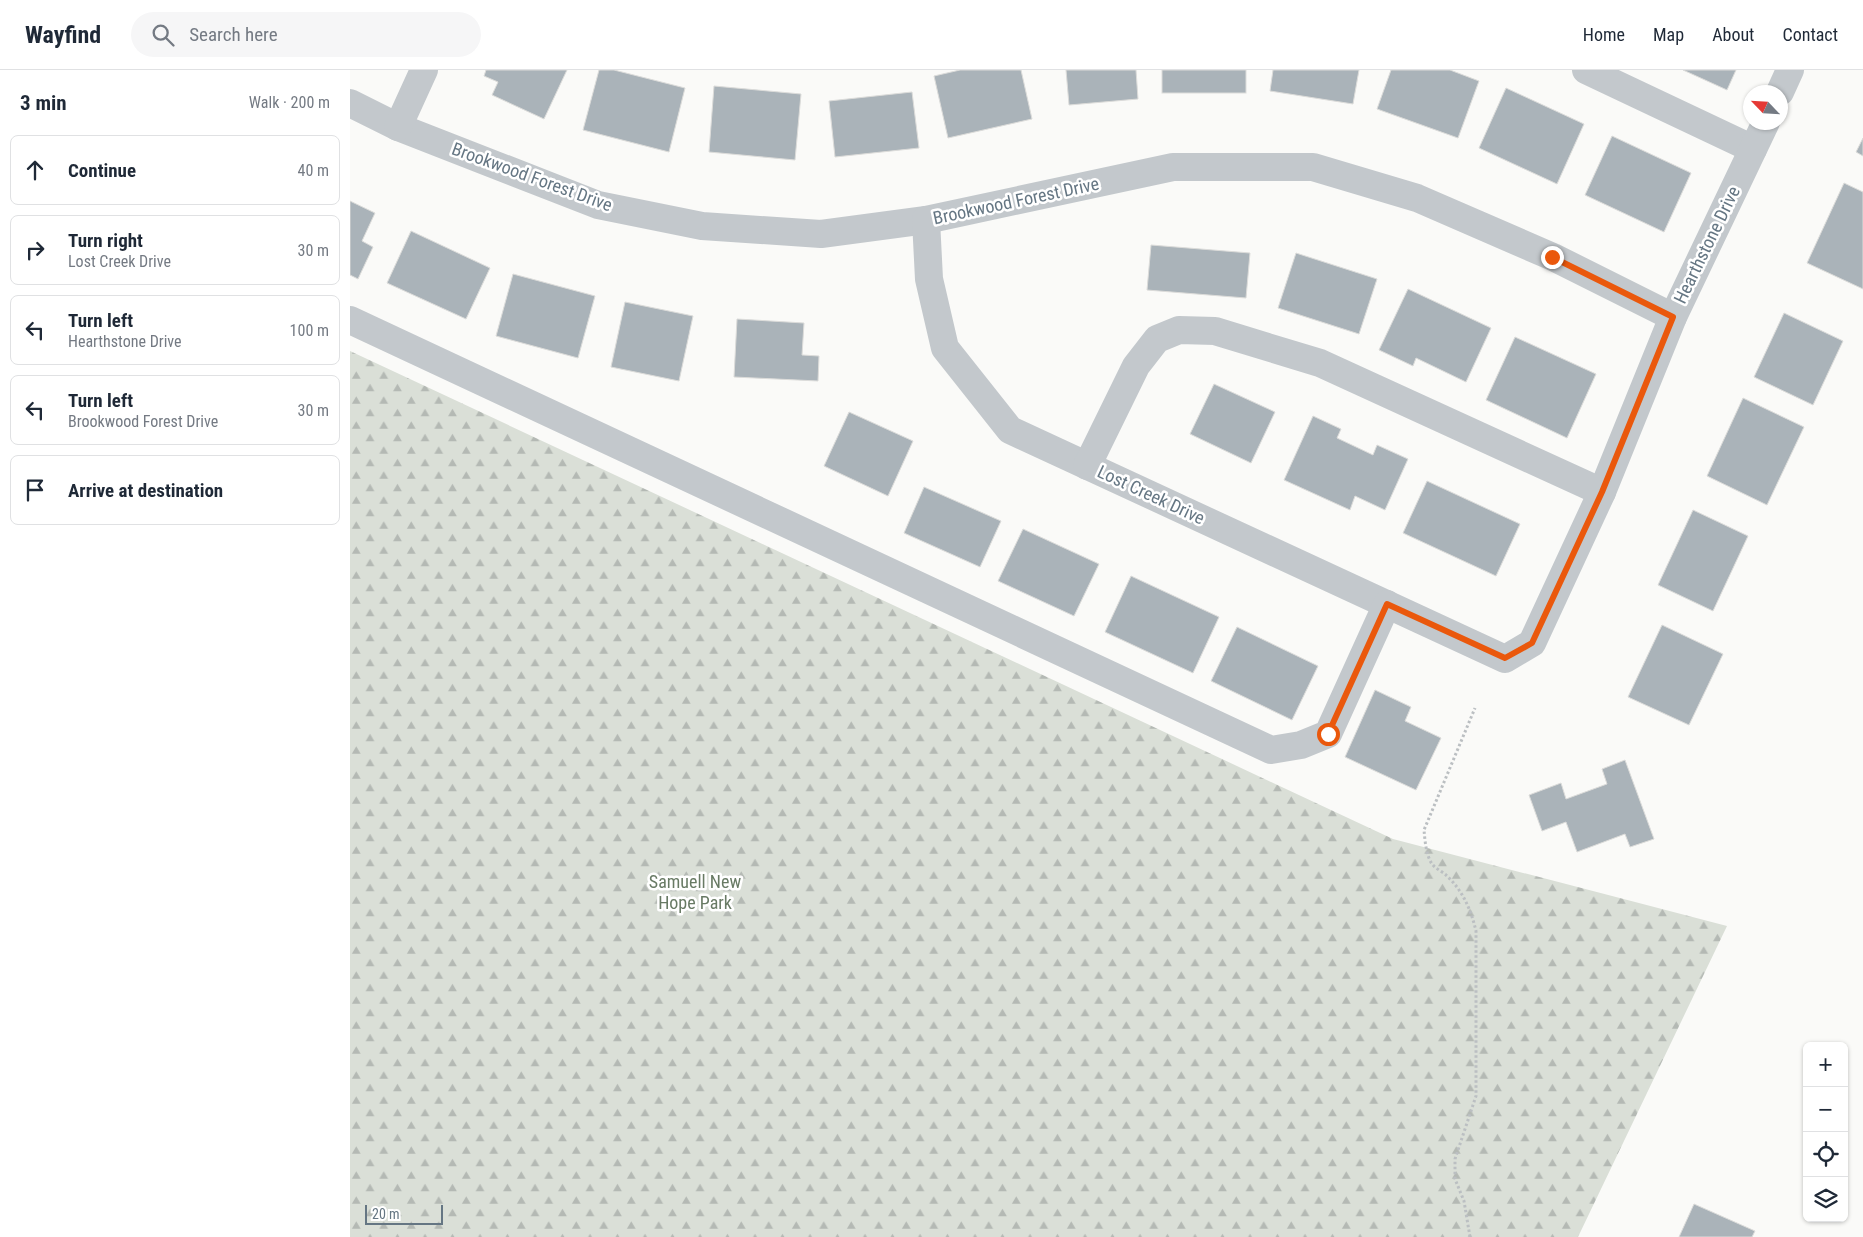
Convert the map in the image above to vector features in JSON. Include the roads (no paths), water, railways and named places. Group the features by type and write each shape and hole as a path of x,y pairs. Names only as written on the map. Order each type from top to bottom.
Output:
{"street":[{"path":"398,127 424,70"},
{"path":"1586,70 1753,150"},
{"path":"1783,85 1790,70"},
{"name":"Brookwood Forest Drive","path":"350,104 398,127 598,205 702,226 821,234 926,220 1173,166 1313,167 1417,198 1552,257 1673,317"},
{"name":"Hearthstone Drive","path":"1505,658 1532,643 1602,492 1673,317 1762,130"},
{"name":"Lost Creek Drive","path":"926,220 929,279 945,348 1010,430 1505,658"},
{"path":"350,320 1271,750 1302,745 1328,734 1387,604"},
{"path":"1087,466 1136,366 1158,339 1179,330 1215,331 1320,363 1602,492"}],"park label":[{"name":"Samuell New Hope Park","path":"695,892"}]}
